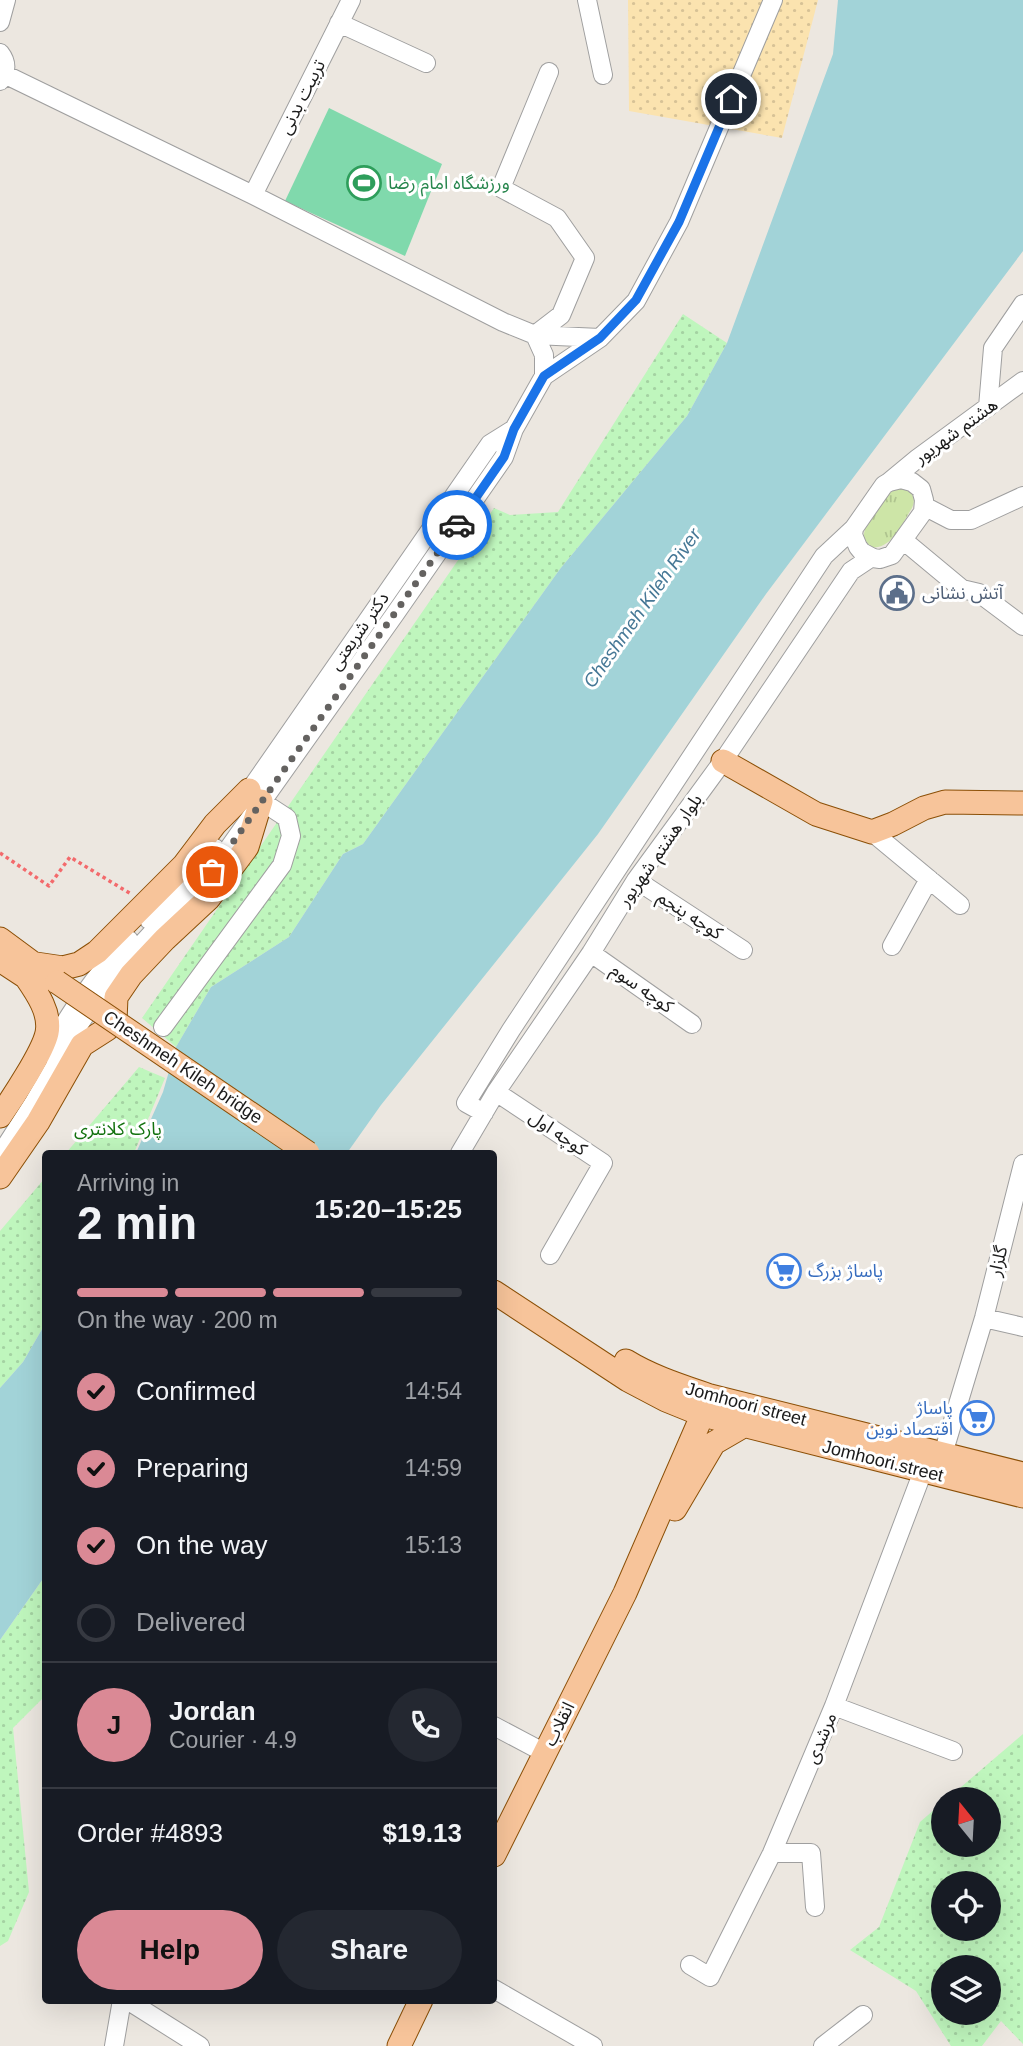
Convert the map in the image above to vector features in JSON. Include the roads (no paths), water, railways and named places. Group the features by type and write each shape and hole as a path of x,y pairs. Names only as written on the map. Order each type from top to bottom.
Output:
{"main road":[{"path":"723,761 816,814 872,832 924,808 945,802 1023,803"},
{"path":"0,960 31,971 79,964 97,952 184,865 215,824 255,796"},
{"path":"0,1177 38,1122 82,1045 111,1025 116,997 131,975 209,898 247,847 255,796"},
{"path":"0,939 31,971 45,1012 47,1032 39,1051 4,1101"},
{"name":"Cheshmeh Kileh bridge","path":"31,971 53,988 303,1150"},
{"name":"Cheshmeh Kileh bridge","path":"111,1025 282,1150"},
{"name":"Jomhoori street","path":"497,1279 641,1370 674,1384 706,1405"},
{"name":"Jomhoori street","path":"497,1294 628,1380 666,1400 755,1408 1023,1474"},
{"name":"Jomhoori.street","path":"706,1405 745,1425 1023,1496"},
{"name":"انقلاب","path":"497,1849 625,1593 706,1405"},
{"name":"انقلاب","path":"625,1593 714,1444 745,1425"},
{"path":"399,2046 419,2004"}],"street":[{"path":"0,22 6,0"},
{"name":"تربیت بدنی","path":"253,195 351,0"},
{"path":"587,0 603,75"},
{"name":"دکتر شریعتی","path":"83,1005 101,970 188,882 395,614 504,457 514,429 544,376 600,338 636,300 679,222 773,0"},
{"path":"339,23 426,63"},
{"path":"0,53 5,62 2,77 253,195 503,321 535,335 600,338"},
{"path":"535,335 561,315 585,258 557,218 501,188 549,72"},
{"path":"988,407 993,348 1023,304"},
{"path":"535,335 544,355 544,376"},
{"name":"هشتم شهریور","path":"889,482 1023,382"},
{"name":"دکتر شریعتی","path":"255,796 378,604 490,444 514,429"},
{"path":"907,480 917,485 923,495 924,506 923,512 892,555 880,559 862,552 858,547 854,528 884,485 907,480"},
{"path":"924,506 951,520 971,520 1023,496"},
{"name":"بلوار هشتم شهریور","path":"484,1112 466,1102 526,1007 824,556 854,528"},
{"path":"903,540 962,589 979,593 1023,626"},
{"name":"بلوار هشتم شهریور","path":"462,1150 496,1092 591,953 636,880 723,761 850,571 872,557"},
{"path":"378,604 395,614"},
{"path":"163,1027 282,865 291,836 287,818 255,796"},
{"path":"872,832 960,905"},
{"path":"892,946 929,879"},
{"name":"کوچه پنجم","path":"636,880 743,950"},
{"name":"کوچه سوم","path":"591,953 692,1024"},
{"path":"0,1136 25,1100 45,1055 83,1005"},
{"path":"0,1155 33,1104 83,1005"},
{"name":"کوچه اول","path":"496,1092 603,1163 550,1255"},
{"name":"گلزار","path":"943,1454 984,1318 1023,1164"},
{"path":"984,1318 1023,1327"},
{"name":"مرشدی","path":"690,1965 710,1977 772,1853 834,1706 923,1471"},
{"path":"834,1706 953,1751"},
{"path":"497,1728 545,1753"},
{"path":"772,1853 811,1853 815,1908"},
{"path":"497,1991 593,2046"},
{"path":"114,2046 123,2004"},
{"path":"131,2004 200,2046"},
{"path":"823,2046 863,2015"}],"water":[{"name":"Cheshmeh Kileh River","path":"838,0 1023,0 1023,251 766,594 598,834 381,1105 349,1150 137,1150 163,1092 176,1047 211,987 289,937 343,854 363,844 560,569 687,416 727,343 833,54"},
{"path":"42,1329 42,1580 0,1640 0,1388 23,1362"}],"place":[{"name":"ورزشگاه امام رضا","path":"364,183"},
{"name":"آتش نشانی","path":"897,593"},
{"name":"پاساژ بزرگ","path":"784,1271"},
{"name":"پاساژ اقتصاد نوین","path":"977,1418"}],"park label":[{"name":"پارک کلانتری","path":"118,1129"}]}
